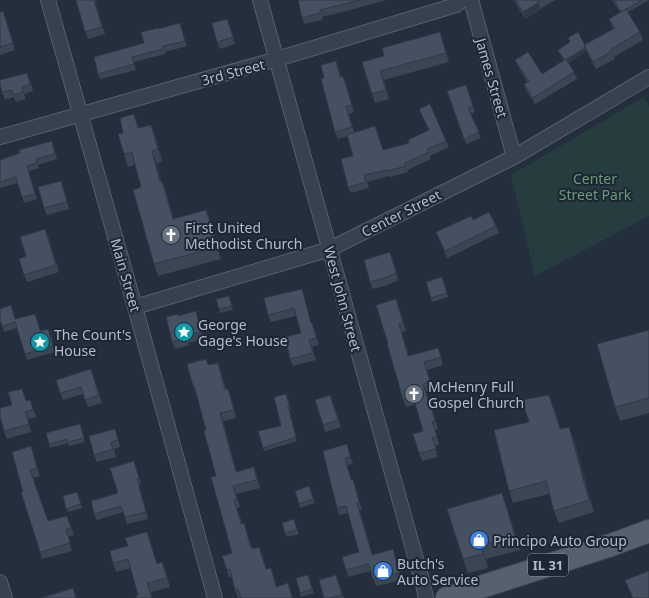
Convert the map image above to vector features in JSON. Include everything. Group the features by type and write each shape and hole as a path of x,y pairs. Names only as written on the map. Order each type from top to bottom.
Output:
{"main road":[{"name":"IL 31","path":"447,598 611,545 649,531"}],"street":[{"name":"Main Street","path":"48,0 136,307 215,598"},
{"name":"West John Street","path":"260,0 426,598"},
{"name":"3rd Street","path":"0,137 277,59 456,6 462,0"},
{"name":"James Street","path":"470,0 514,157"},
{"name":"Center Street","path":"136,307 330,249 514,157 649,77"},
{"path":"0,582 4,598"}],"green space":[{"name":"Center Street Park","path":"644,97 649,107 649,216 535,276 511,175"}],"building":[{"path":"76,0 94,0 102,27 85,32"},
{"path":"298,0 360,0 320,10 320,13 302,18"},
{"path":"516,0 540,0 537,2 538,3 523,12"},
{"path":"614,0 642,0 621,12"},
{"path":"626,9 640,32 611,49 612,51 593,62 584,45 615,28 609,19"},
{"path":"3,11 13,43 0,47 0,12"},
{"path":"227,19 233,37 217,42 212,23"},
{"path":"180,23 185,41 163,46 163,49 132,57 134,64 98,74 94,57 144,43 141,32"},
{"path":"440,32 446,53 380,71 386,90 372,94 362,62 384,56 382,48"},
{"path":"578,32 585,45 585,48 565,60 558,50 570,42 568,38"},
{"path":"528,52 542,74 566,59 574,72 533,98 524,84 529,81 515,60"},
{"path":"336,61 340,77 343,76 352,105 346,106 352,127 335,132 321,79 324,78 321,65"},
{"path":"27,73 30,84 22,87 23,92 13,95 12,90 2,92 0,80"},
{"path":"466,85 473,106 468,108 479,132 464,139 447,91"},
{"path":"430,104 446,141 427,149 429,152 405,163 406,166 364,175 366,182 348,187 341,159 353,156 347,135 375,126 383,150 409,143 408,140 429,130 419,109"},
{"path":"134,114 138,128 151,125 158,149 152,151 160,182 162,181 173,219 206,210 217,247 154,264 133,190 141,187 132,152 124,154 118,134 123,133 120,118"},
{"path":"52,141 55,154 36,159 37,163 27,166 35,194 22,197 16,177 0,182 0,160 20,153 19,150"},
{"path":"61,181 67,202 44,208 38,187"},
{"path":"489,212 496,226 445,251 436,232 471,216 473,220"},
{"path":"45,229 56,265 24,275 19,259 26,256 20,237"},
{"path":"390,252 396,273 370,282 364,260"},
{"path":"442,277 447,293 431,298 426,282"},
{"path":"302,289 316,338 309,340 313,353 290,359 285,337 301,333 294,308 268,315 264,298"},
{"path":"229,296 232,306 219,309 216,299"},
{"path":"396,299 403,323 399,324 408,356 438,348 441,357 424,362 430,382 423,384 435,421 432,422 437,436 432,438 436,449 419,453 413,434 423,431 413,396 403,399 376,305"},
{"path":"11,305 15,319 35,314 40,331 48,329 53,346 25,354 15,322 2,326 0,320 0,309"},
{"path":"196,311 201,332 185,336 186,338 172,342 166,317 178,314 178,316"},
{"path":"649,330 649,398 615,407 597,344"},
{"path":"206,359 208,365 218,363 225,389 228,389 234,410 220,413 236,472 254,467 257,480 233,486 237,499 234,500 241,524 244,523 251,548 253,547 253,549 259,547 266,569 271,568 276,587 288,583 292,598 241,598 238,589 235,590 230,569 227,570 222,556 232,553 211,477 216,476 204,431 206,430 187,364"},
{"path":"91,369 99,395 85,400 81,387 60,393 56,380"},
{"path":"22,389 26,401 30,400 33,409 25,412 29,424 4,431 0,416 0,408 12,405 8,392"},
{"path":"286,394 296,437 263,448 258,431 281,426 274,397"},
{"path":"330,395 338,420 323,425 315,400"},
{"path":"549,395 560,429 569,427 589,500 554,511 546,481 509,491 494,430 529,422 522,400"},
{"path":"80,424 84,438 68,442 67,439 49,444 46,433"},
{"path":"115,429 118,440 111,442 113,449 94,455 89,436"},
{"path":"347,444 350,457 345,458 351,480 353,479 359,502 357,503 372,555 393,549 399,573 373,579 369,564 346,570 342,557 359,552 346,506 337,508 323,451"},
{"path":"31,446 37,468 30,470 48,521 67,516 71,528 66,529 70,543 40,552 21,492 23,492 12,452"},
{"path":"134,461 139,478 137,479 146,512 125,517 121,506 94,514 91,501 118,493 110,468"},
{"path":"309,486 313,499 299,504 295,491"},
{"path":"77,492 81,504 66,509 63,496"},
{"path":"502,493 515,536 481,545 483,554 463,559 447,509"},
{"path":"294,519 297,530 285,533 282,523"},
{"path":"147,532 157,564 162,562 167,578 147,583 152,598 136,598 138,595 128,559 113,563 110,551 128,546 125,538"},
{"path":"649,571 649,598 633,598 625,580"},
{"path":"308,575 312,589 300,593 296,578"},
{"path":"336,575 342,595 324,598 319,580"},
{"path":"73,588 76,598 41,598"}],"place":[{"name":"First United Methodist Church","path":"171,235"},
{"name":"George Gage's House","path":"184,332"},
{"name":"The Count's House","path":"40,342"},
{"name":"McHenry Full Gospel Church","path":"414,394"},
{"name":"Principo Auto Group","path":"479,540"},
{"name":"Butch's Auto Service","path":"383,571"}]}
